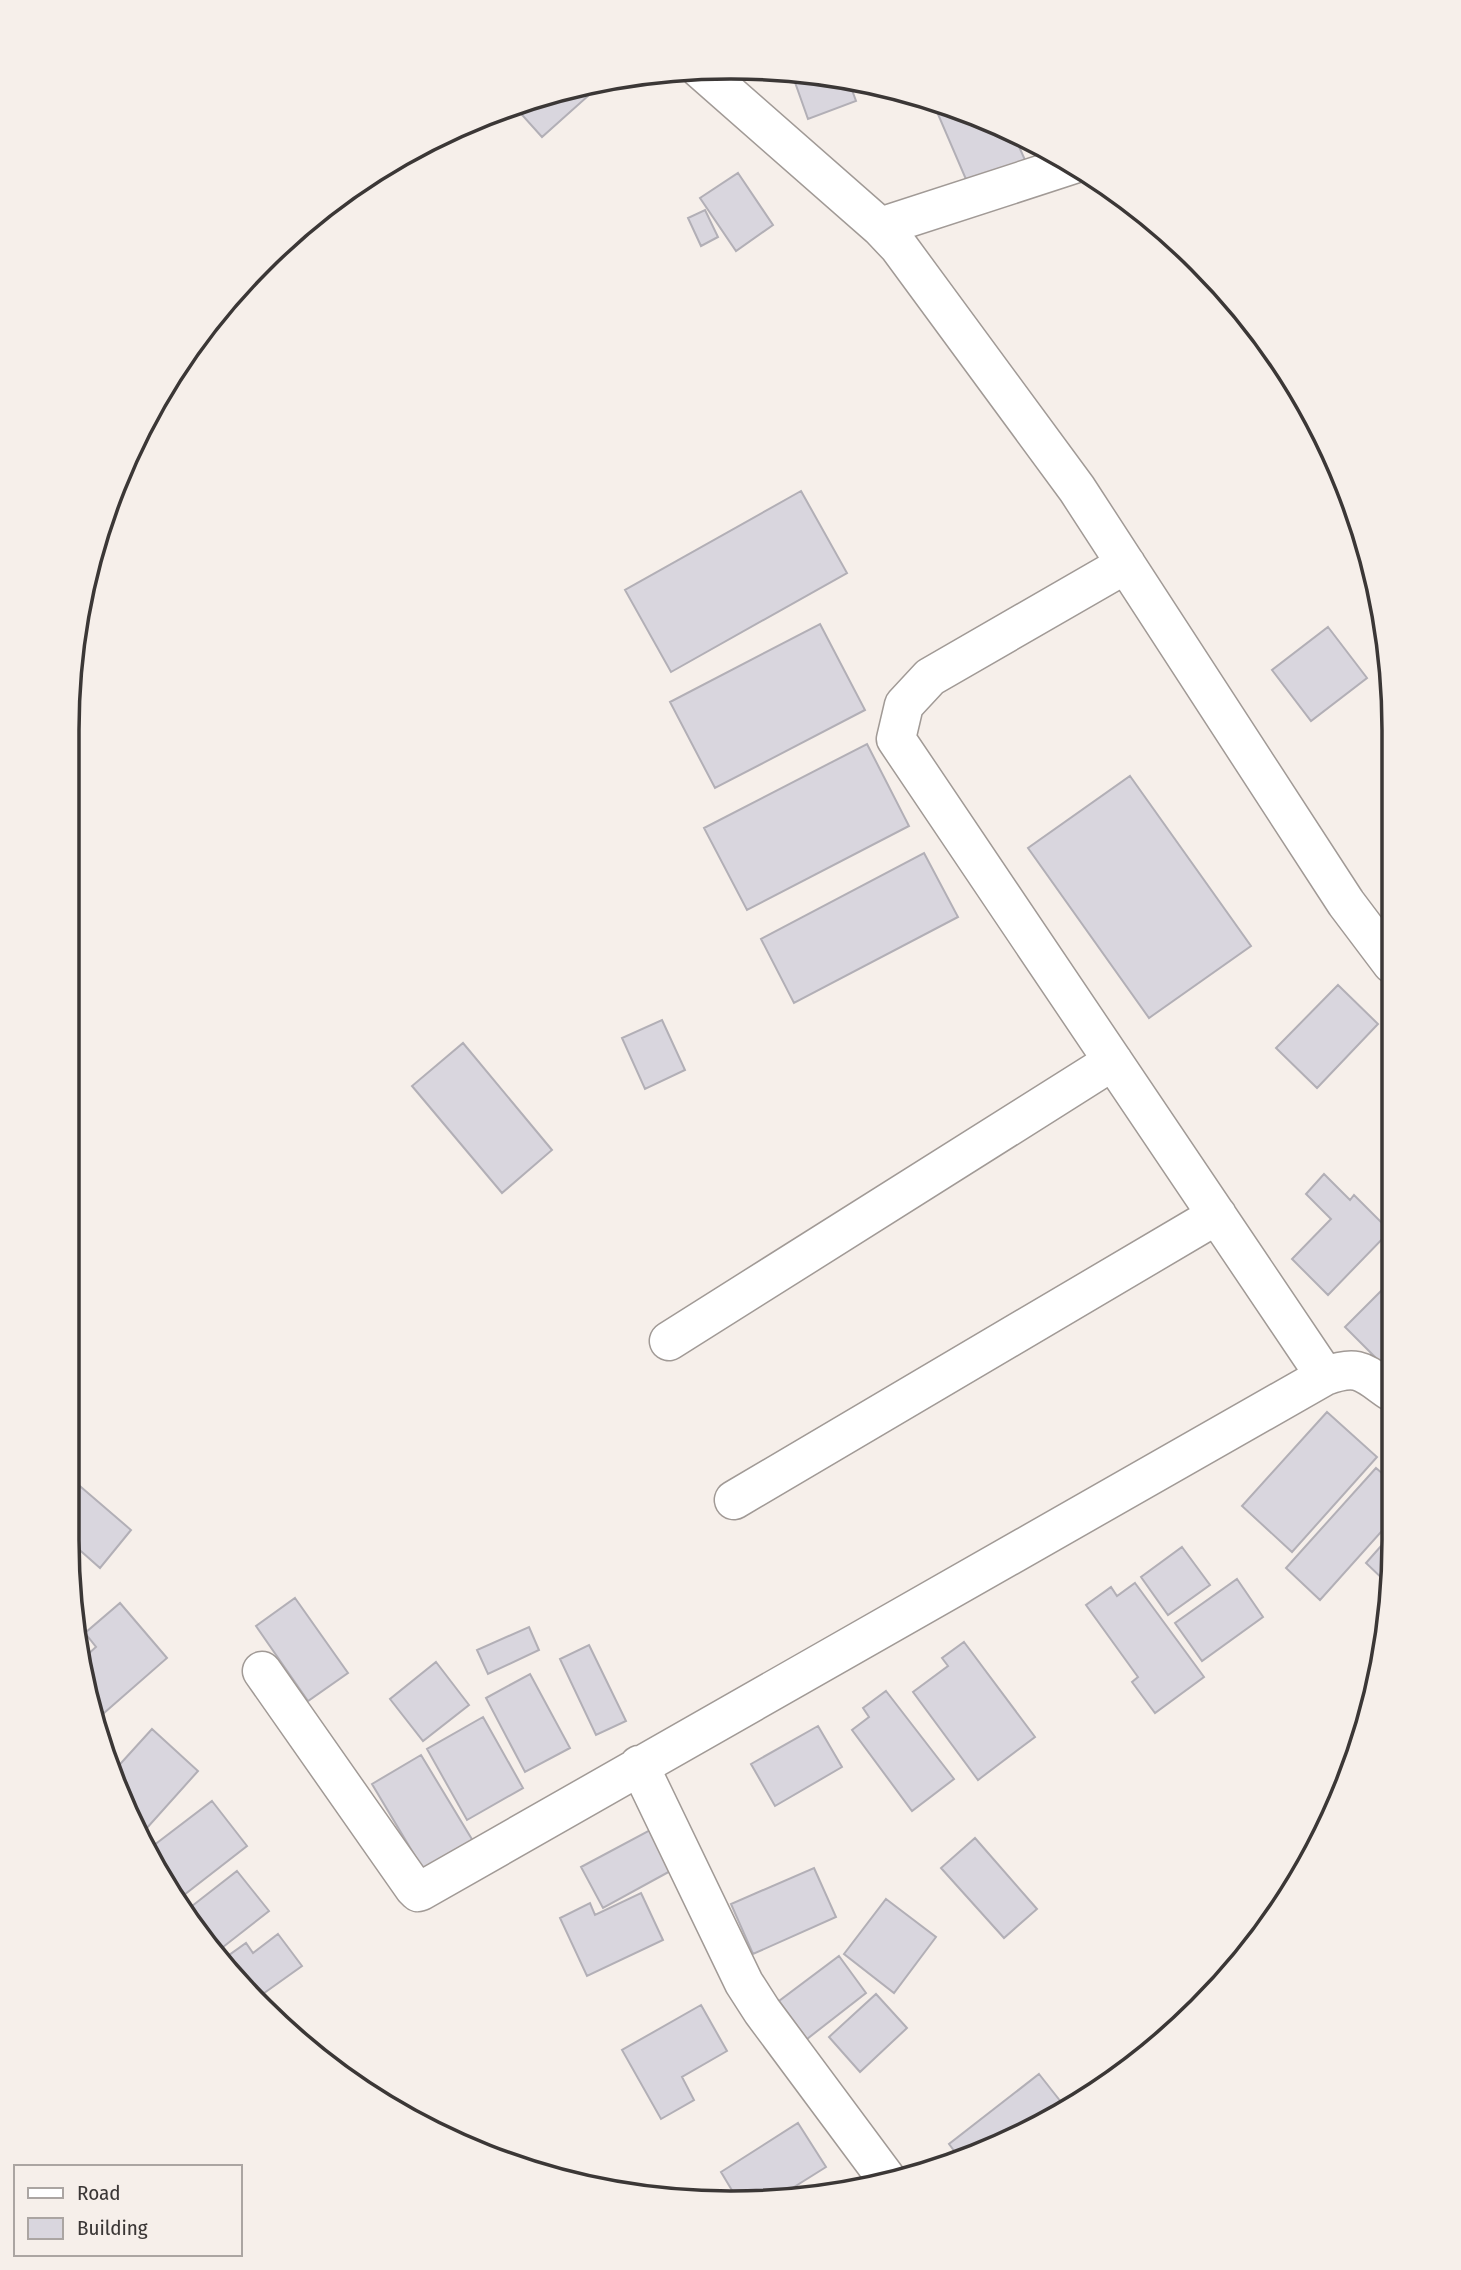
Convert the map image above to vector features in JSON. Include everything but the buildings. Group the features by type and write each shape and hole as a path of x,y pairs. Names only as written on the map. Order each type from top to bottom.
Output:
{"street":[{"path":"712,79 880,227 899,247 1077,489 1346,904 1382,951"},
{"path":"880,227 1060,169"},
{"path":"1126,564 930,677 904,705 896,739 1325,1376"},
{"path":"669,1342 1113,1061"},
{"path":"734,1500 1217,1216"},
{"path":"262,1671 418,1892 1325,1376 1343,1369 1360,1370 1382,1385"},
{"path":"639,1765 744,1983 882,2173"}]}
